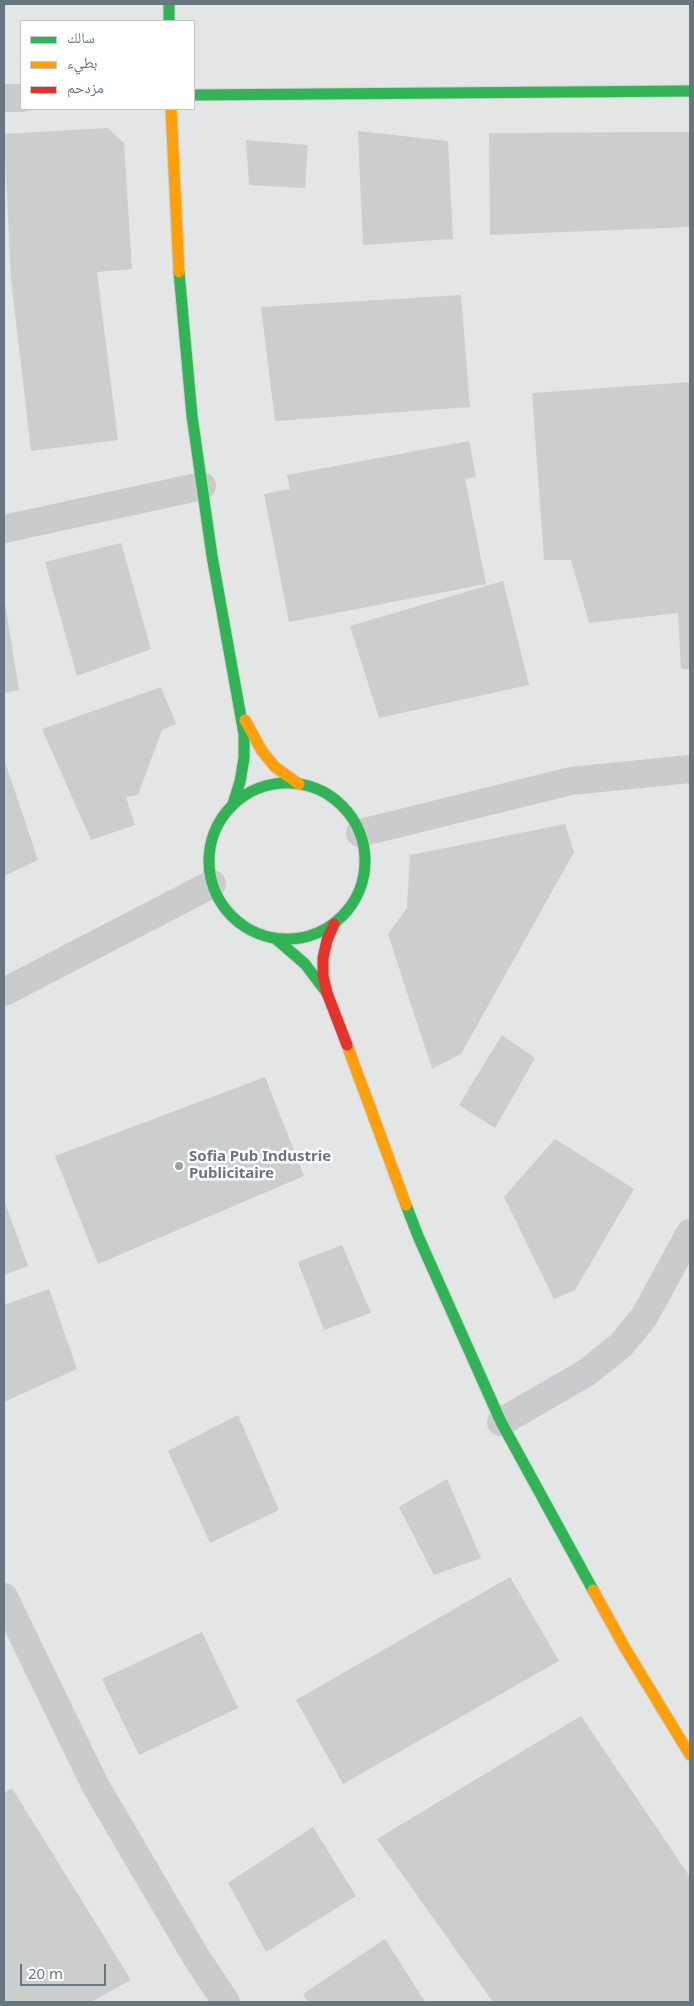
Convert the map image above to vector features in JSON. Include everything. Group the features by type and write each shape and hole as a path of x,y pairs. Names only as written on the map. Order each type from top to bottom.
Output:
{"street":[{"path":"169,4 169,20"},
{"path":"195,95 690,91"},
{"path":"4,98 20,98"},
{"path":"171,110 179,280 192,416 212,556 244,734 244,758 240,782 233,804"},
{"path":"4,530 202,486"},
{"path":"240,710 250,732 262,751 275,767 299,784"},
{"path":"360,833 571,781 690,769"},
{"path":"281,783 299,784 318,790 336,800 350,815 360,833 365,858 362,883 352,906 334,924 315,934 295,939 275,938 254,932 236,920 221,904 212,884 208,863 211,841 219,821 233,804 247,794 264,786 281,783"},
{"path":"4,992 212,884"},
{"path":"334,924 327,940 323,958 323,976 327,993 418,1236 501,1422 625,1648 690,1755"},
{"path":"275,938 305,964 318,978 327,993"},
{"path":"501,1422 586,1373 621,1345 644,1318 690,1233"},
{"path":"4,1597 95,1785 196,1957 226,2002"}],"shaded area":[{"path":"4,4 690,4 690,2002 4,2002"}],"building":[{"path":"108,128 124,143 132,269 97,272 118,440 31,451 11,279 4,134"},
{"path":"358,131 448,141 453,239 363,245"},
{"path":"690,132 690,227 490,235 489,133"},
{"path":"246,140 308,145 305,188 249,185"},
{"path":"461,295 470,407 275,421 261,307"},
{"path":"690,382 690,669 681,669 678,613 589,623 571,560 544,560 532,393"},
{"path":"469,441 476,477 465,479 486,584 289,622 264,494 290,489 287,475"},
{"path":"121,543 151,649 77,676 45,562"},
{"path":"503,581 529,685 379,718 350,626"},
{"path":"4,597 19,690 4,693"},
{"path":"161,687 176,724 162,730 138,795 126,797 135,825 91,840 42,729"},
{"path":"4,759 38,860 4,876"},
{"path":"565,824 574,852 461,1054 432,1069 388,934 407,908 410,855"},
{"path":"502,1035 535,1058 495,1128 459,1105"},
{"name":"Sofia Pub Industrie Publicitaire","path":"265,1077 304,1176 98,1264 55,1156"},
{"path":"555,1139 634,1189 575,1290 554,1299 504,1197"},
{"path":"4,1200 28,1266 4,1275"},
{"path":"342,1245 371,1313 324,1330 298,1262"},
{"path":"49,1289 77,1369 4,1402 4,1305"},
{"path":"238,1415 279,1510 210,1543 168,1451"},
{"path":"447,1479 481,1558 434,1575 399,1507"},
{"path":"510,1577 559,1661 343,1784 296,1700"},
{"path":"202,1632 238,1708 139,1755 102,1679"},
{"path":"581,1716 690,1877 690,2002 493,2002 377,1839"},
{"path":"12,1788 131,1980 91,2002 4,2002 4,1793"},
{"path":"313,1827 356,1896 266,1952 228,1883"},
{"path":"385,1939 425,2002 308,2002 303,1994"}],"traffic: fast":[{"path":"169,4 169,20"},
{"path":"195,95 690,91"},
{"path":"179,272 192,416 212,556 244,734 244,758 240,782 233,804"},
{"path":"287,783 317,789 330,796 342,806 352,818 359,831 365,861 359,891 352,904 342,916 330,926 317,933 287,939 257,933 244,926 232,916 222,904 215,891 209,861 215,831 222,818 232,806 244,796 257,789 287,783"},
{"path":"275,938 305,964 327,993"},
{"path":"406,1205 501,1422 593,1590"}],"traffic: slow":[{"path":"171,110 179,272"},
{"path":"245,720 262,751 275,767 299,784"},
{"path":"347,1045 406,1205"},
{"path":"593,1590 625,1648 690,1755"}],"traffic: jam":[{"path":"334,924 327,940 323,958 323,976 327,993 347,1045"}],"place":[{"name":"Sofia Pub Industrie Publicitaire","path":"179,1166"}]}
